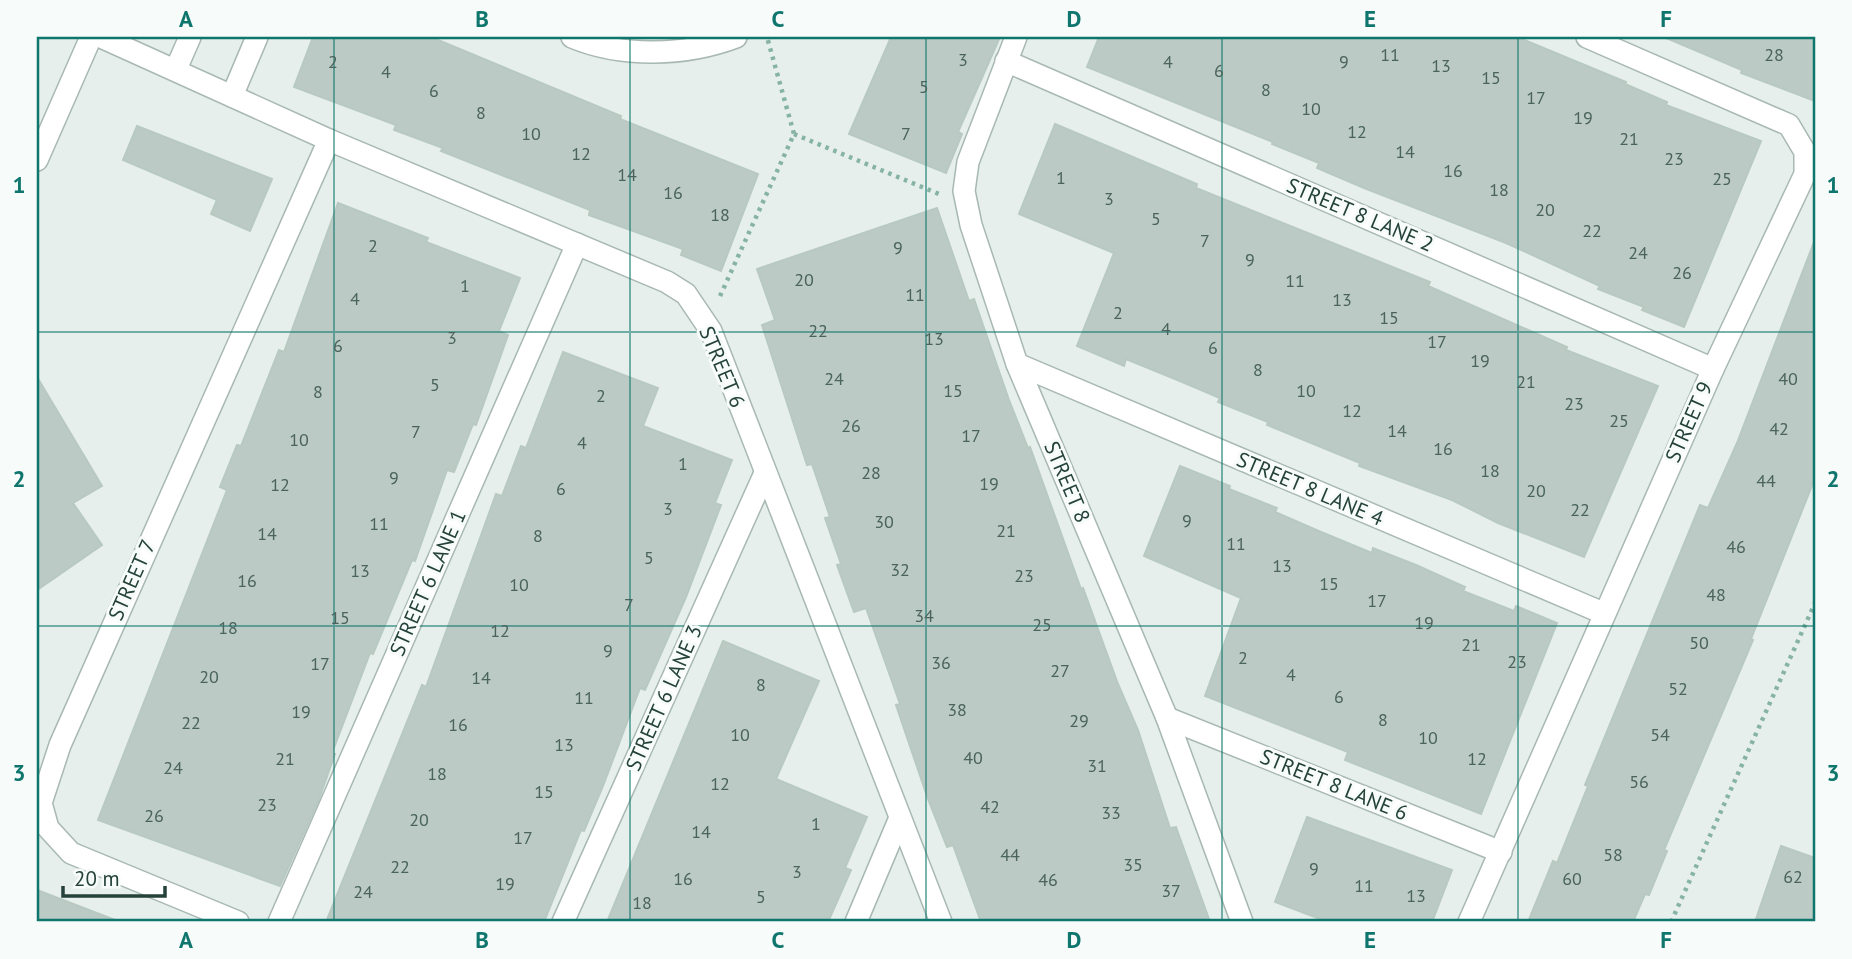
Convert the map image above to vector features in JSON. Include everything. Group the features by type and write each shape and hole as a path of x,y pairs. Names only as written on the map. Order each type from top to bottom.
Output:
{"street":[{"path":"37,160 91,37"},
{"name":"STREET 6","path":"101,37 329,141 667,282 686,294 706,325 941,922"},
{"path":"176,69 190,37"},
{"path":"232,96 257,37"},
{"path":"572,37 586,43 647,52 714,45 736,37"},
{"name":"STREET 8","path":"1016,37 968,162 964,191 967,205 1017,364 1167,718 1242,922"},
{"name":"STREET 9","path":"1469,922 1603,613 1805,174 1805,152 1789,125 1587,37"},
{"name":"STREET 8 LANE 2","path":"1006,61 1713,369"},
{"name":"STREET 7","path":"238,922 71,853 48,828 41,803 60,745 329,141"},
{"name":"STREET 6 LANE 1","path":"279,922 577,244"},
{"name":"STREET 8 LANE 4","path":"1017,364 1603,613"},
{"name":"STREET 6 LANE 3","path":"562,922 765,473"},
{"name":"STREET 8 LANE 6","path":"1167,718 1501,852"},
{"path":"856,922 899,820"}],"path":[{"path":"706,325 794,134 767,37"},
{"path":"794,134 967,205"},
{"path":"1671,922 1815,603"}],"building":[{"path":"313,37 431,37 621,116 620,119 758,174 721,271 681,255 683,249 589,215 590,210 394,130 396,125 294,87"},
{"path":"891,37 1000,37 958,132 962,134 946,173 849,134"},
{"path":"1099,37 1517,37 1626,82 1625,84 1667,102 1666,105 1761,141 1684,327 1642,310 1644,307 1598,289 1600,286 1506,243 1364,188 1317,168 1319,163 1272,144 1273,142 1087,67"},
{"path":"1664,37 1815,37 1815,101 1741,73 1742,70"},
{"path":"1055,124 1197,184 1196,188 1430,282 1428,286 1567,347 1566,350 1658,386 1584,557 1498,523 1452,500 1359,466 1360,463 1267,425 1268,422 1218,402 1220,398 1175,379 1126,359 1124,366 1077,346 1114,253 1019,214"},
{"path":"137,126 272,179 250,231 211,214 217,200 123,160"},
{"path":"338,203 428,238 426,242 520,278 499,331 508,335 476,425 473,424 454,472 447,470 415,561 412,560 373,654 370,653 332,753 335,754 319,799 280,886 98,820 227,490 220,487 237,445 241,446 279,350 284,352"},
{"path":"937,208 969,301 974,299 1009,400 1028,448 1030,447 1081,589 1083,588 1138,730 1170,828 1176,827 1210,922 981,922 953,845 947,847 928,799 896,705 900,704 866,608 854,612 837,565 841,564 825,518 830,517 812,464 807,465 762,325 775,320 757,269"},
{"path":"1814,242 1815,478 1751,639 1753,640 1664,850 1667,851 1649,895 1645,894 1633,922 1528,922 1553,861 1557,863 1588,786 1585,785 1700,505 1708,508 1737,443"},
{"path":"563,352 658,388 643,426 732,460 715,503 721,505 686,597 645,690 640,688 603,786 584,831 581,830 544,922 326,922 422,685 426,687 496,494 502,496 521,446 526,448"},
{"path":"37,377 102,486 73,503 102,545 37,590"},
{"path":"1180,466 1277,508 1275,512 1321,532 1372,553 1373,548 1416,565 1465,587 1463,591 1514,611 1516,606 1557,623 1481,814 1345,760 1348,752 1205,696 1241,598 1144,556"},
{"path":"723,641 819,681 776,779 867,817 845,868 851,870 828,922 607,922"},
{"path":"1307,817 1452,870 1432,922 1328,922 1275,902"},
{"path":"1781,846 1815,858 1815,922 1755,922"},
{"path":"37,890 115,920 115,922 37,922"}]}
